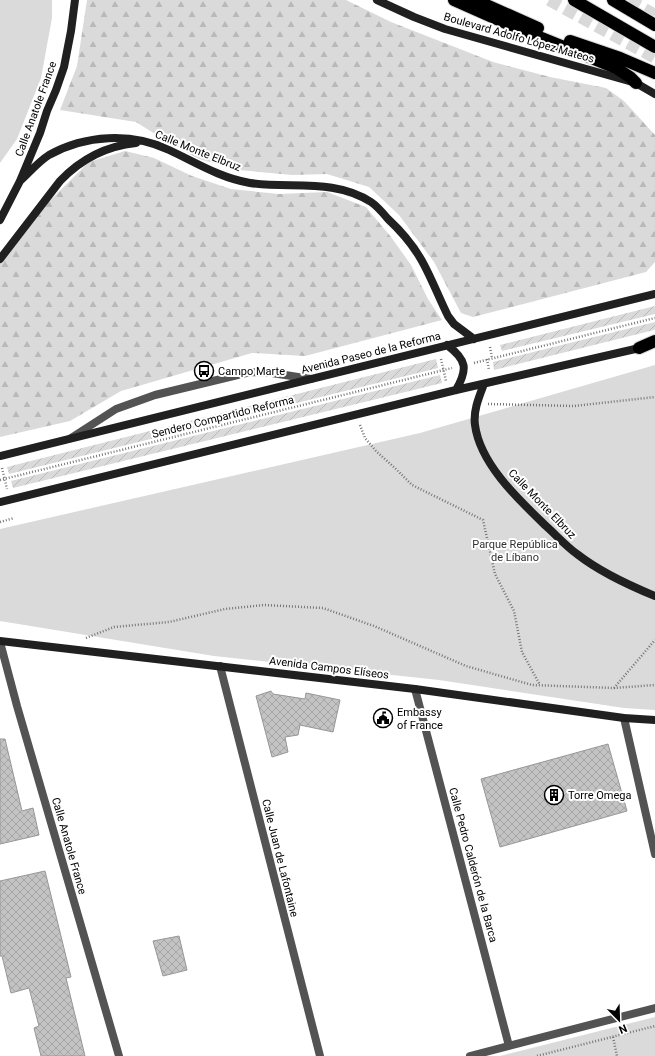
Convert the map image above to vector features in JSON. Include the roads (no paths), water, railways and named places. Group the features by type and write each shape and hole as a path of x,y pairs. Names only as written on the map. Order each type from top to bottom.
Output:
{"highway":[{"path":"454,0 620,70 636,83"},
{"path":"475,0 558,37 620,58 655,73"},
{"path":"574,0 655,48"},
{"path":"613,0 655,25"},
{"path":"489,16 530,25"},
{"path":"639,348 655,341"}],"street":[{"name":"Calle Anatole France","path":"0,220 20,181 40,133 64,67 75,0"},
{"name":"Boulevard Adolfo López Mateos","path":"377,0 414,17 445,28 636,83 655,94"},
{"name":"Calle Monte Elbruz","path":"20,181 48,156 80,143 96,139 121,138 145,142 167,149 207,169 232,178 249,182 335,187 371,202 400,230 413,246 422,261 448,316 457,326 474,339"},
{"path":"0,259 60,181 73,168 85,160 108,149 120,145 145,142"},
{"name":"Avenida Paseo de la Reforma","path":"0,456 655,294"},
{"path":"447,345 459,354 464,365 463,378 456,390"},
{"path":"0,502 456,390 639,348 655,346"},
{"path":"66,440 116,409 174,390 250,372 272,373 311,379"},
{"name":"Calle Monte Elbruz","path":"484,384 475,413 474,424 477,436 490,463 515,495 577,554 602,570 655,596"},
{"name":"Calle Anatole France","path":"0,641 17,706 119,1056"},
{"name":"Avenida Campos Elíseos","path":"0,641 416,689 624,718 655,720"},
{"name":"Calle Juan de Lafontaine","path":"220,666 320,1056"},
{"name":"Calle Pedro Calderón de la Barca","path":"416,689 509,1046"},
{"path":"624,718 655,854"},
{"path":"470,1056 655,1008"}],"tunnel":[{"path":"549,0 655,58"},
{"path":"629,0 655,15"}],"place":[{"name":"Campo Marte","path":"204,371"},
{"name":"Embassy of France","path":"383,718"},
{"name":"Torre Omega","path":"554,795"}],"park label":[{"name":"Parque República de Líbano","path":"515,550"}]}
